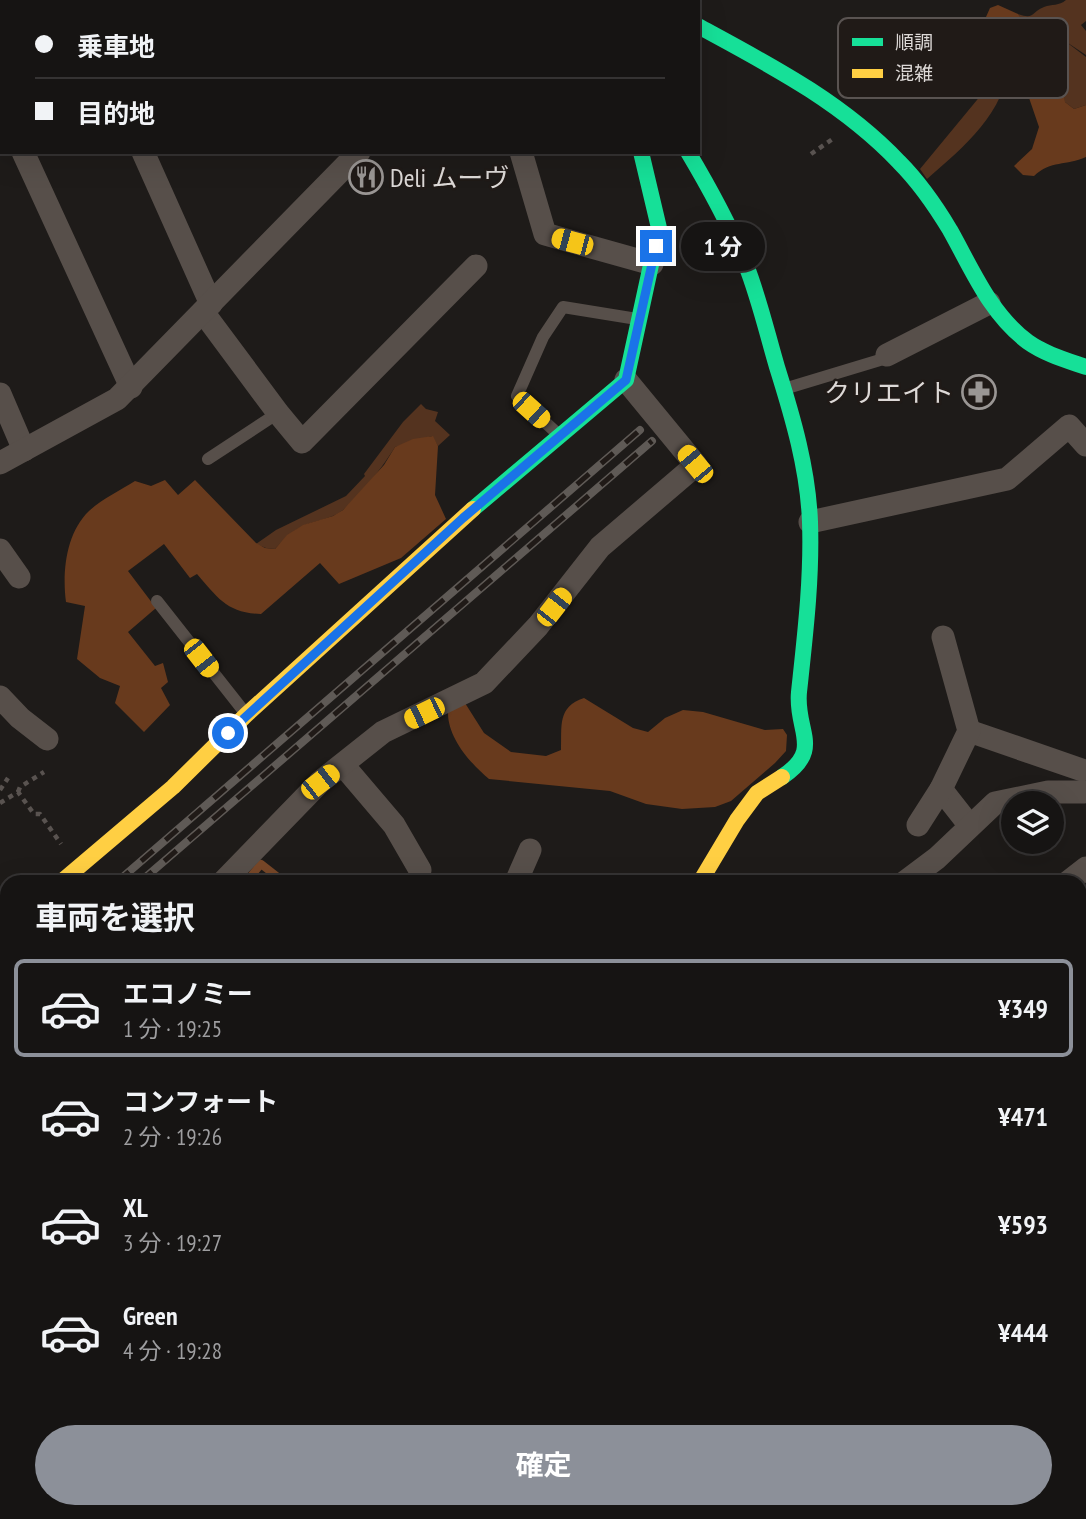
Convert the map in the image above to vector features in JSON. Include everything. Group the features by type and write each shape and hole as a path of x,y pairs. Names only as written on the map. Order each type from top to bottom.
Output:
{"street":[{"path":"700,27 774,68 833,105 876,138 914,177 934,204 989,303 1011,328 1037,347 1069,363 1086,367"},
{"path":"24,154 131,387"},
{"path":"0,463 117,399 131,387 357,154"},
{"path":"522,154 545,234 652,264"},
{"path":"68,875 173,787 246,715 463,518 626,380 659,229 641,154"},
{"path":"689,154 719,203 747,267 805,467 810,522 809,601 798,705 806,741 804,755 799,766 757,793 703,875"},
{"path":"150,156 207,308 278,413 302,442 476,266"},
{"path":"887,355 989,303"},
{"path":"230,875 320,782 383,733 484,683 538,626 600,547 695,464 626,380"},
{"path":"0,394 24,450"},
{"path":"810,522 1007,480 1069,426 1086,445"},
{"path":"0,550 19,577"},
{"path":"918,825 941,789 969,731 943,636"},
{"path":"0,697 20,718 47,739"},
{"path":"969,731 1085,778"},
{"path":"343,765 394,825 420,870"},
{"path":"914,875 937,858 995,803 1048,792 1085,778"},
{"path":"941,789 970,826"},
{"path":"519,875 530,850"}],"lane":[{"path":"560,436 517,396 544,337 564,307 639,320"},
{"path":"784,389 880,360 887,355"},
{"path":"208,459 278,413"},
{"path":"157,601 246,715"}],"path":[{"path":"0,803 44,772"},
{"path":"0,790 8,778"},
{"path":"18,792 34,814 40,814 77,867"}],"shaded area":[{"path":"1066,0 1086,0 1086,21 1081,25 1086,31 1086,55 1068,43 1068,18 1021,18 1018,14 1030,16 1044,7"},
{"path":"998,5 1021,18 986,18 990,8"},
{"path":"1068,43 1086,57 1086,105 1074,109 1065,102 1064,98 1068,98"},
{"path":"979,98 999,98 981,127 955,154 927,179 920,169"},
{"path":"1029,98 1065,98 1065,102 1074,109 1086,105 1086,157 1053,165 1034,176 1023,175 1014,166 1032,149 1039,127"},
{"path":"421,404 426,409 438,412 435,421 450,435 438,446 432,436 395,447 361,493 337,514 301,527 275,549 256,544 276,530 346,496 365,476 403,422"},
{"path":"433,436 438,446 435,495 446,519 401,558 339,584 320,563 261,614 240,611 224,603 197,574 190,578 164,544 128,571 156,608 128,632 155,666 163,663 168,682 161,688 170,705 144,732 115,703 120,686 100,678 77,659 85,606 66,602 67,554 81,520 106,499 135,481 151,486 165,480 178,495 195,480 256,543 275,549 287,535 303,525 333,516 343,510 384,465 395,447 413,439"},
{"path":"584,698 633,728 648,732 665,718 683,710 703,712 765,730 783,729 787,735 786,751 731,801 715,807 682,809 646,804 610,791 489,779 461,749 449,721 448,711 465,703 484,733 511,752 546,756 561,750 565,712 575,702"}],"waterway":[{"path":"252,875 261,864 275,875"}],"railway":[{"path":"125,875 640,430"},
{"path":"148,875 652,441"}],"traffic: fast":[{"path":"700,27 804,86 854,121 877,141 933,203 992,305 1015,331 1035,346 1086,367"},
{"path":"473,509 626,380 659,228 641,154"},
{"path":"689,154 712,193 751,277 794,424 809,502 808,607 799,692 805,748 795,767 782,777"}],"traffic: slow":[{"path":"69,875 173,787 246,715 473,509"},
{"path":"704,875 737,820 757,793 782,777"}],"place":[{"name":"Deli ムーヴ","path":"366,177"},
{"name":"クリエイト","path":"979,392"}],"route":[{"path":"228,733 463,518 626,380 656,246"}]}
